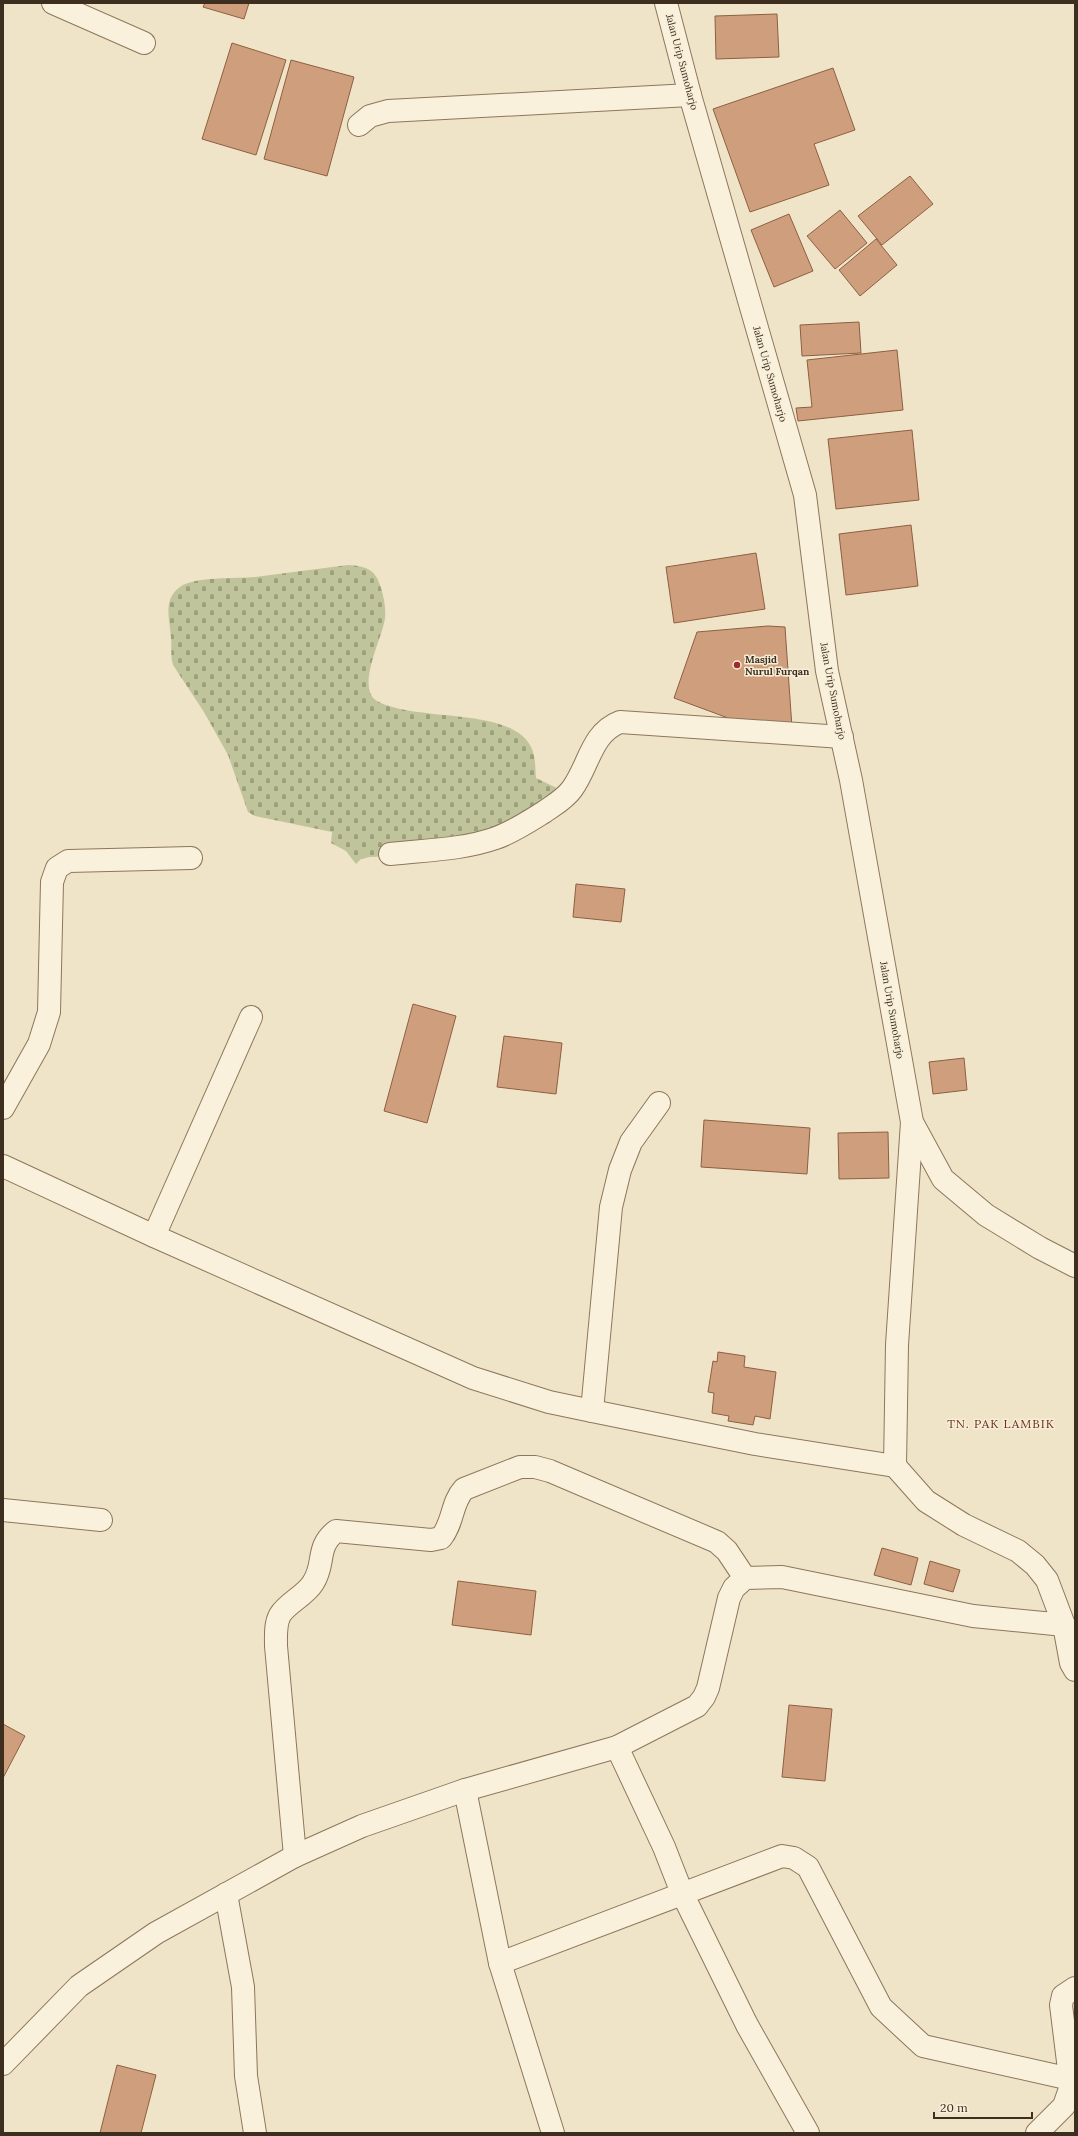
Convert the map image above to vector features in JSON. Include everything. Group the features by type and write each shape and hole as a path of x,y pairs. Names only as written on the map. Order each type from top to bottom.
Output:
{"street":[{"path":"53,3 144,42"},
{"name":"Jalan Urip Sumoharjo","path":"666,3 690,95 805,495 827,670 842,737 912,1122 943,1179 986,1215 1040,1248 1075,1266"},
{"path":"359,125 370,116 388,111 690,95"},
{"path":"390,854 468,846 496,838 520,828 562,800 571,790 599,736 609,726 620,722 842,737"},
{"path":"3,1108 39,1044 49,1012 52,882 57,868 68,861 191,858"},
{"path":"154,1236 252,1017"},
{"path":"592,1411 611,1207 620,1170 631,1142 659,1102"},
{"path":"895,1466 897,1345 912,1122"},
{"path":"3,1166 154,1236 473,1378 549,1402 592,1411 755,1444 895,1466 926,1501 964,1525 1018,1551 1035,1566 1047,1580 1064,1625 1071,1663 1075,1670"},
{"path":"295,1856 276,1646 277,1626 281,1614 314,1582 319,1570 323,1546 328,1538 336,1531 431,1540 441,1538 449,1529 459,1494 464,1489 520,1467 535,1467 550,1471 717,1542 727,1551 745,1578"},
{"path":"3,1510 101,1520"},
{"path":"3,2064 79,1986 156,1933 295,1856 362,1826 465,1790 617,1747 696,1706 704,1697 728,1598 734,1588 745,1578 782,1577 973,1616 1064,1625"},
{"path":"617,1747 664,1847 682,1893 747,2025 803,2132"},
{"path":"465,1790 500,1963 554,2133"},
{"path":"500,1963 782,1856 794,1858 808,1867 881,2007 923,2046 1073,2079"},
{"path":"226,1894 243,1987 246,2076 255,2133"},
{"path":"1037,2133 1064,2106 1073,2079 1061,2005 1063,1996 1075,1988"}],"green space":[{"path":"348,565 360,566 370,570 379,582 384,599 385,618 369,674 371,694 377,701 393,707 414,711 482,720 502,725 519,733 532,749 536,778 565,792 453,854 370,857 361,859 356,864 346,851 331,843 332,832 255,816 248,812 228,755 204,712 173,665 168,611 171,598 174,592 180,587 195,581 255,577"}],"building":[{"path":"205,3 249,3 244,19 203,7"},
{"path":"777,14 779,57 716,59 715,16"},
{"path":"232,43 286,60 256,155 202,139"},
{"path":"291,60 354,77 327,176 264,159"},
{"path":"833,68 855,130 814,144 829,185 750,212 713,109"},
{"path":"910,176 933,204 882,245 858,216"},
{"path":"840,210 867,243 835,269 807,236"},
{"path":"789,214 813,271 774,287 751,230"},
{"path":"876,239 897,265 860,296 839,270"},
{"path":"859,322 861,353 802,356 800,325"},
{"path":"897,350 903,410 798,421 796,408 812,407 807,360"},
{"path":"912,430 919,500 836,509 828,439"},
{"path":"911,525 918,586 846,595 839,534"},
{"path":"756,553 765,609 674,623 666,567"},
{"name":"Masjid Nurul Furqan","path":"768,626 785,627 793,742 674,698 697,632"},
{"path":"576,884 625,889 621,922 573,917"},
{"path":"413,1004 456,1016 427,1123 384,1111"},
{"path":"504,1036 562,1043 556,1094 497,1087"},
{"path":"964,1058 967,1090 933,1094 929,1062"},
{"path":"704,1120 810,1128 807,1174 701,1167"},
{"path":"888,1132 889,1178 839,1179 838,1133"},
{"path":"718,1352 745,1356 744,1367 776,1372 770,1419 755,1416 753,1425 728,1421 729,1416 712,1413 714,1393 708,1392 713,1361 717,1362"},
{"path":"882,1548 918,1558 911,1585 874,1575"},
{"path":"930,1561 960,1570 953,1592 924,1584"},
{"path":"458,1581 536,1591 531,1635 452,1625"},
{"path":"789,1705 832,1709 825,1781 782,1777"},
{"path":"3,1724 25,1736 3,1778"},
{"path":"117,2065 156,2075 141,2133 100,2133"}],"place":[{"name":"Masjid Nurul Furqan","path":"737,665"}],"district":[{"name":"TN. PAK LAMBIK","path":"1001,1423"}]}
